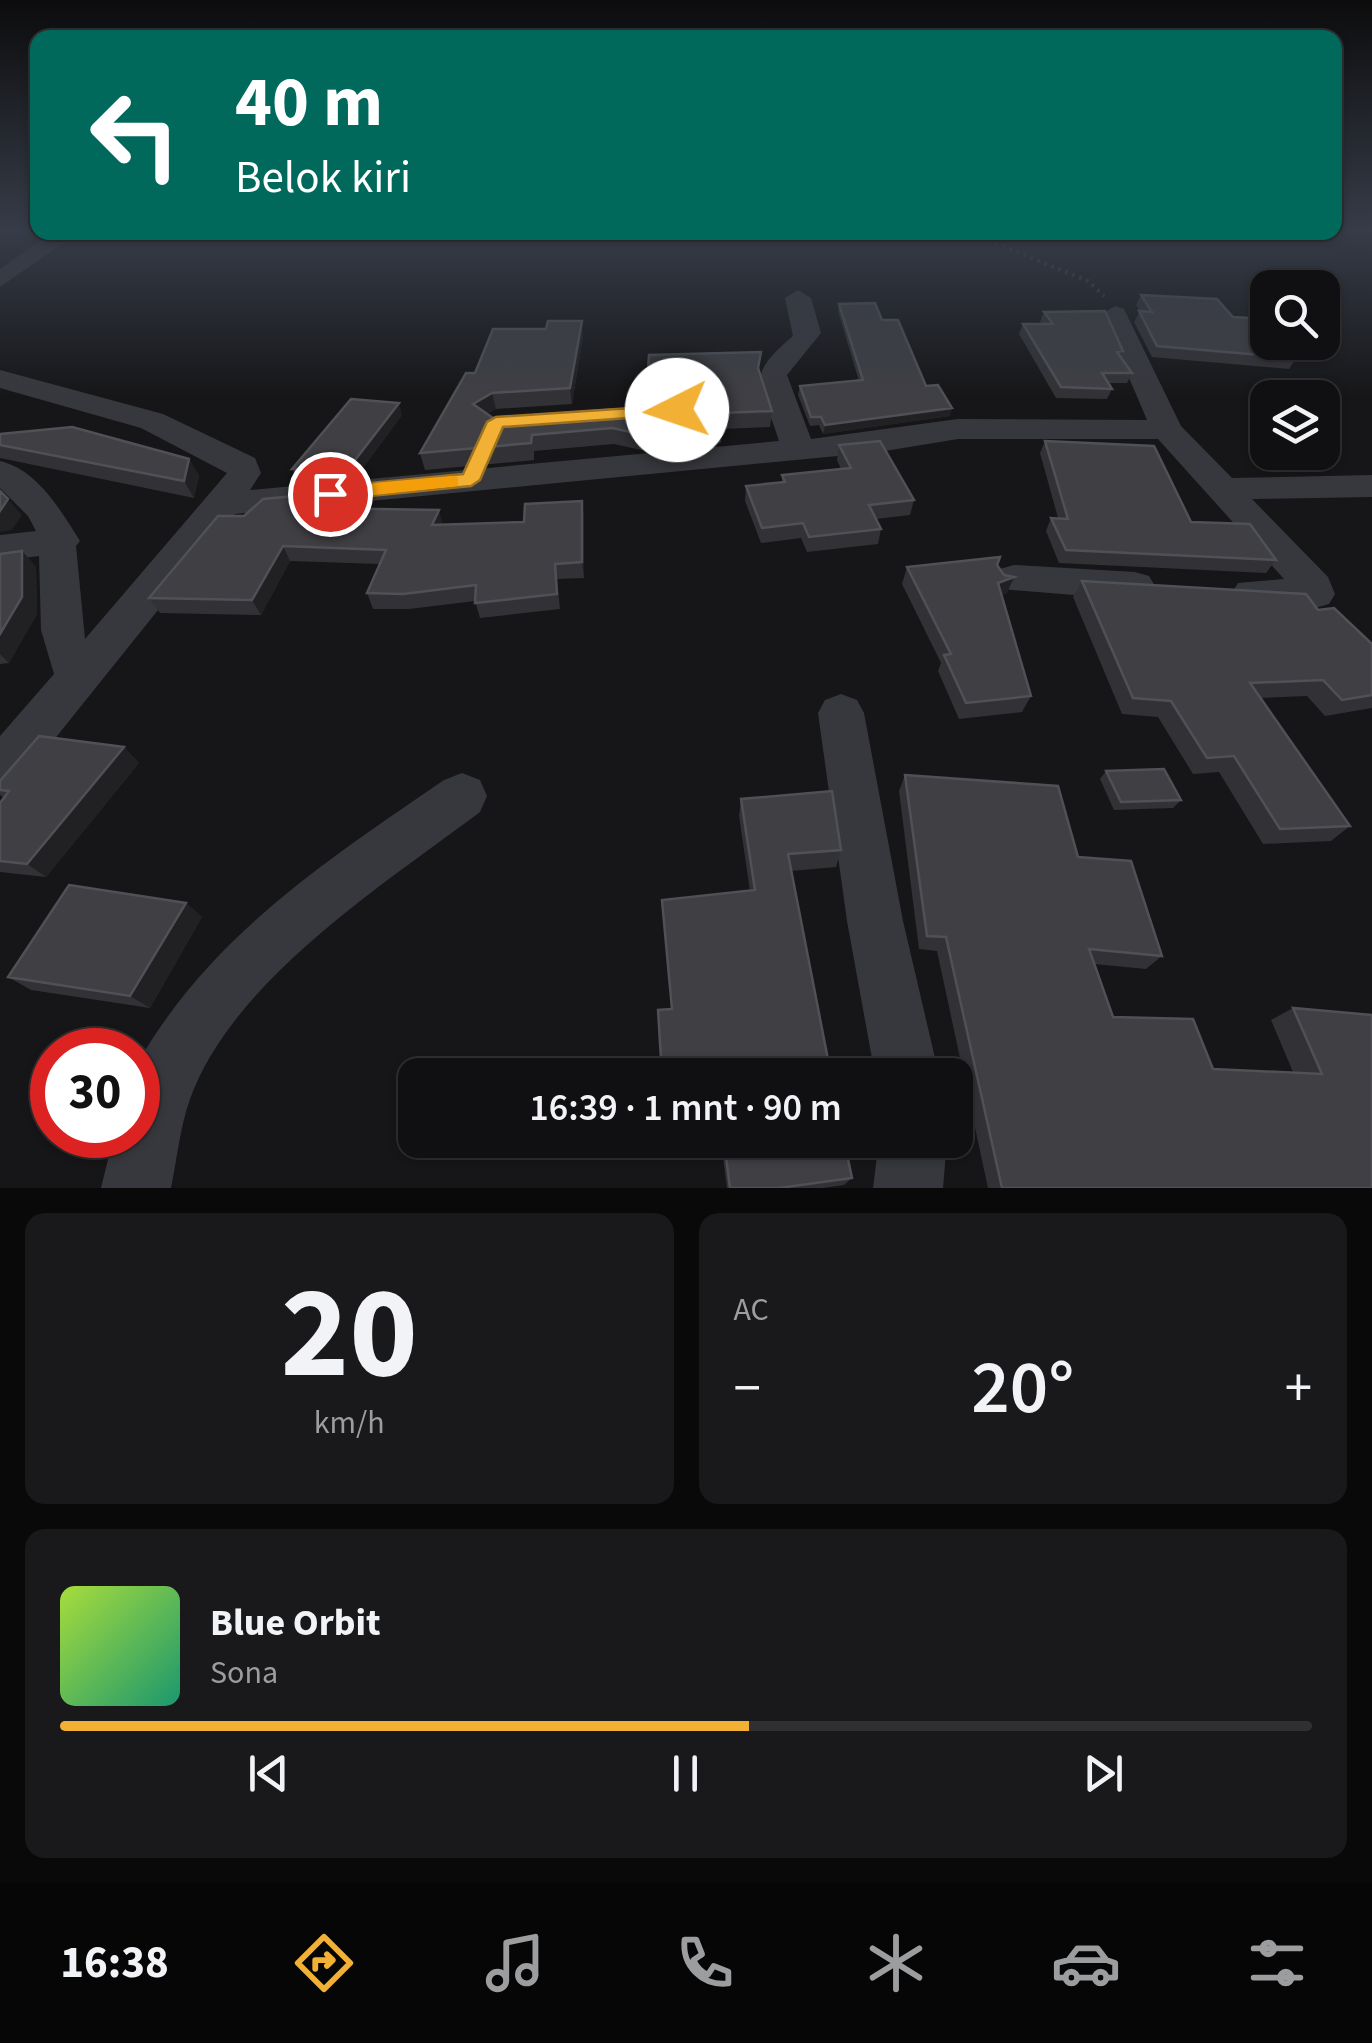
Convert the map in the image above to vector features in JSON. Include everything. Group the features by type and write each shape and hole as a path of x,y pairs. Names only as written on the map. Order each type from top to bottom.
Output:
{"street":[{"path":"798,298 810,331 808,339 774,366 773,375 798,449"},
{"path":"1115,314 1167,430 1226,488 1314,587 1314,594 1220,591"},
{"path":"0,379 152,422 243,464 244,473 224,504 0,771"},
{"path":"224,504 477,465 798,449 958,428 1167,430"},
{"path":"0,471 50,518 61,541 61,627 77,676"},
{"path":"1226,488 1372,486"},
{"path":"0,548 61,541"},
{"path":"1014,578 1164,588"},
{"path":"841,713 875,921 903,1058"},
{"path":"136,1188 164,1079 207,1011 294,920 462,796"},
{"path":"908,1188 910,1158"}],"path":[{"path":"1093,285 1109,300 1115,314"}],"building":[{"path":"1141,295 1217,299 1233,317 1250,318 1250,354 1157,346 1139,311 1152,312"},
{"path":"875,303 882,320 898,320 926,386 938,385 952,408 825,425 821,417 811,417 800,386 863,380 839,304"},
{"path":"1105,311 1123,351 1117,352 1132,373 1102,373 1112,389 1061,387 1023,324 1053,324 1044,312"},
{"path":"548,321 582,321 570,388 492,393 473,404 493,418 718,402 725,390 707,379 647,383 649,355 761,352 758,368 772,411 721,413 722,426 640,434 612,428 532,435 531,443 420,453 466,373 475,373 493,329 546,329"},
{"path":"351,399 399,403 352,464 292,469"},
{"path":"72,427 189,459 184,481 0,445 0,434"},
{"path":"880,441 914,500 869,505 881,529 809,537 803,523 762,528 746,486 785,482 782,475 851,468 839,445"},
{"path":"1045,441 1154,446 1191,522 1250,524 1276,560 1066,550 1051,518 1068,519"},
{"path":"0,491 8,499 0,511"},
{"path":"327,493 315,508 439,510 432,525 524,522 525,504 582,501 582,562 555,564 557,594 475,603 476,585 403,594 367,593 386,550 283,546 252,600 149,598 218,516 244,516 263,499"},
{"path":"22,551 22,597 0,634 0,554"},
{"path":"1000,557 997,565 1004,575 1014,577 998,583 1031,696 966,703 944,655 951,654 907,567"},
{"path":"1082,581 1306,594 1318,610 1334,608 1372,644 1372,695 1342,700 1323,680 1250,683 1350,826 1280,829 1234,756 1207,758 1171,701 1133,698"},
{"path":"39,736 124,747 27,864 0,861 0,803 9,791 0,790 0,781"},
{"path":"1164,769 1181,800 1121,802 1106,771"},
{"path":"905,775 1058,786 1078,857 1131,861 1162,956 1089,949 1113,1017 1193,1019 1213,1069 1322,1074 1293,1008 1372,1015 1372,1188 1002,1188 946,937 927,936"},
{"path":"832,791 841,850 788,854 828,1058 661,1058 658,1010 672,1009 662,900 755,890 741,799"},
{"path":"69,885 186,903 130,996 8,977"},
{"path":"726,1158 848,1158 852,1178 779,1188 730,1188"}],"slow traffic":[{"path":"374,489 451,482"}],"route":[{"path":"330,494 471,480 496,422 677,410"}]}
